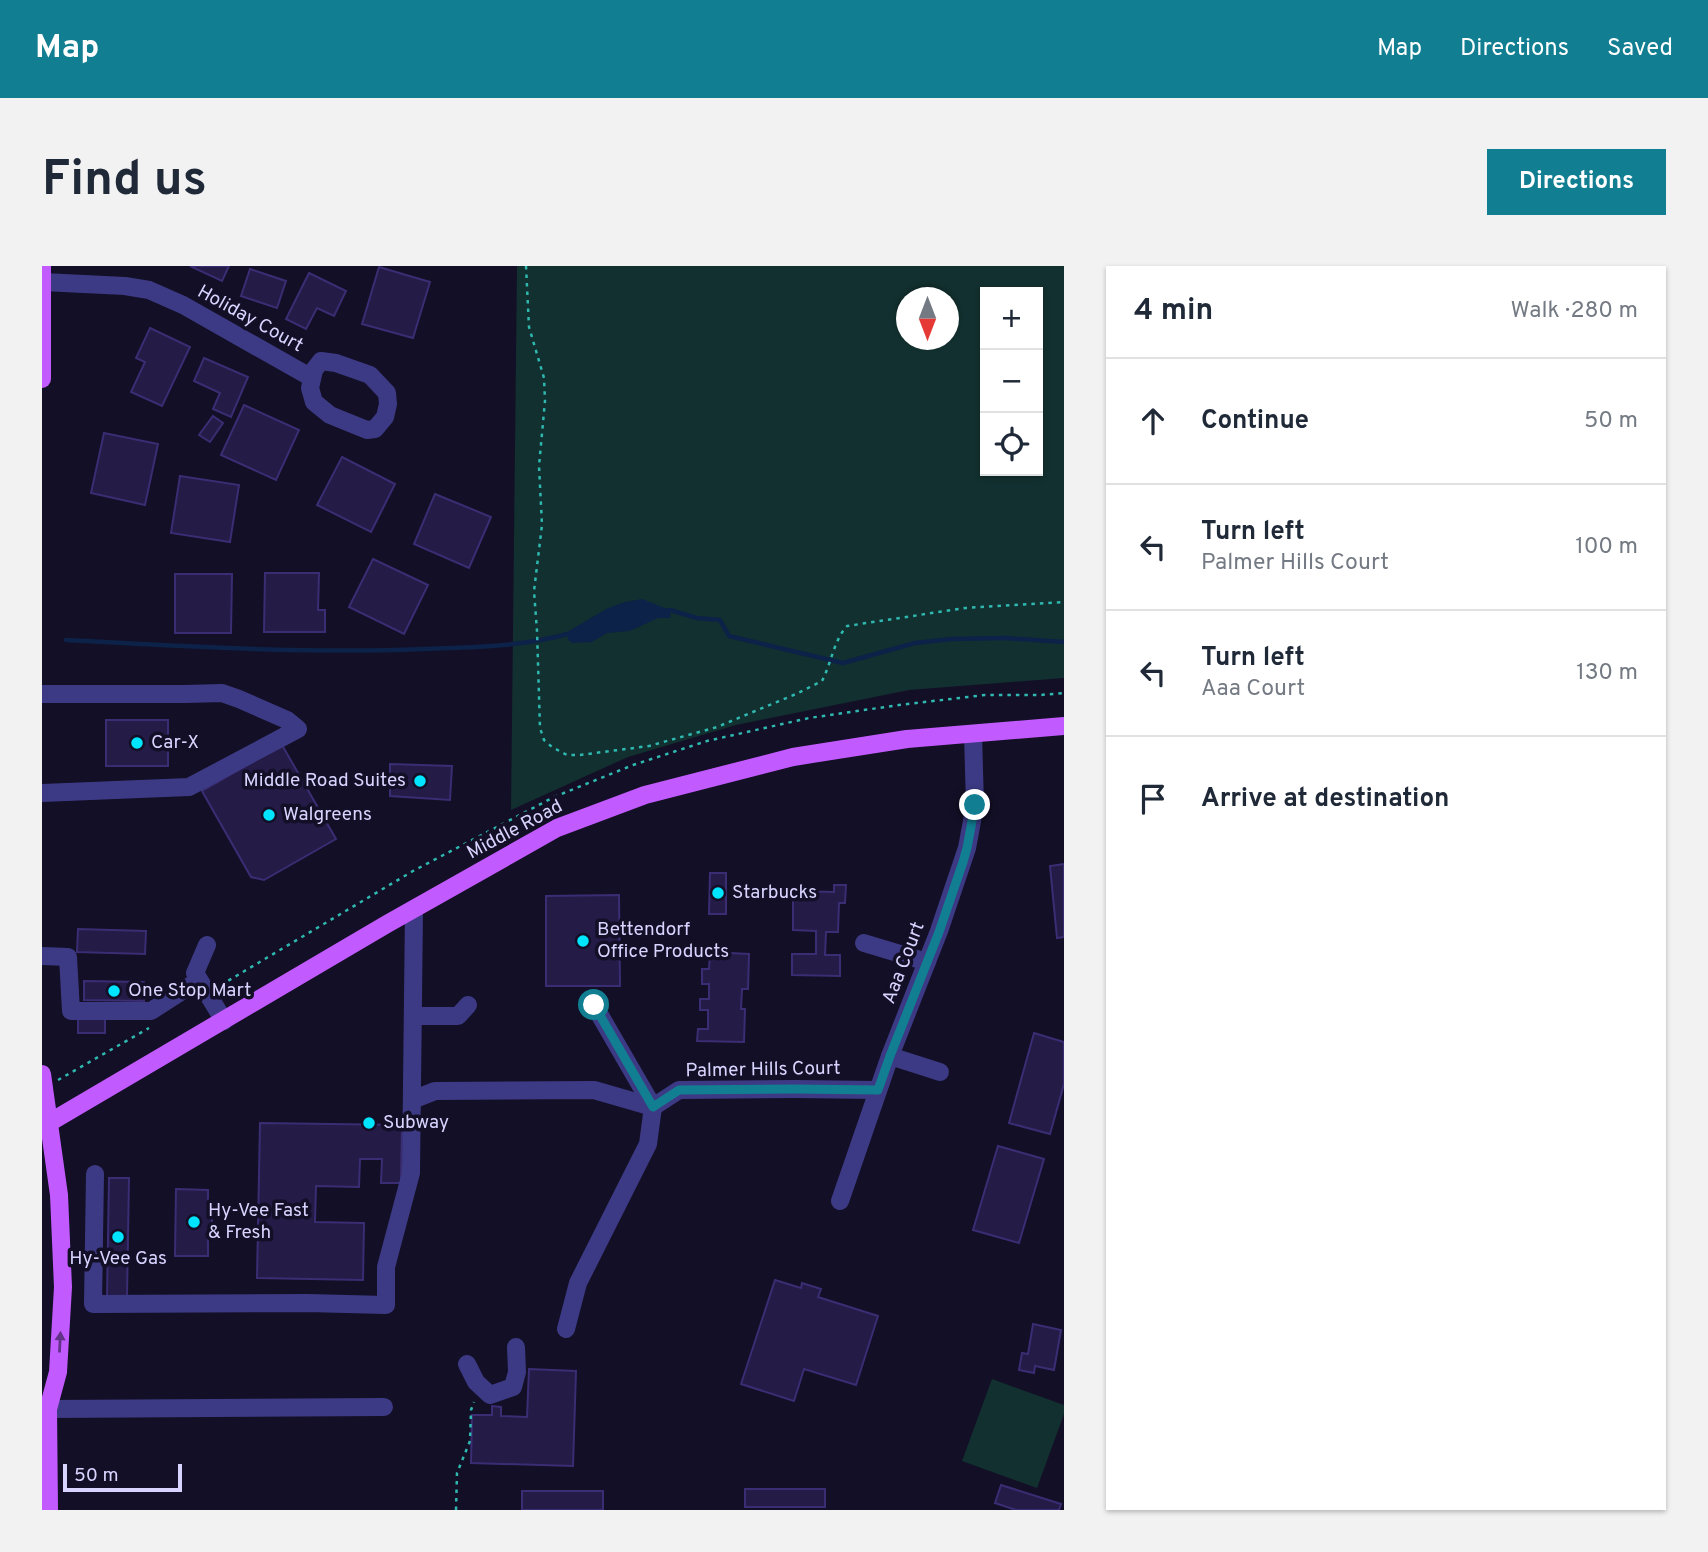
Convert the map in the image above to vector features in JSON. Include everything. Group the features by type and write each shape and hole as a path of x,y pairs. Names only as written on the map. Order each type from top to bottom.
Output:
{"main road":[{"path":"42,379 43,266"},
{"name":"Middle Road","path":"46,1125 557,828 645,795 793,757 906,739 1064,726"},
{"path":"42,1074 46,1125 59,1195 63,1287 58,1372 45,1401 49,1510"}],"street":[{"name":"Holiday Court","path":"43,282 125,286 149,290 183,305 312,378"},
{"name":"Holiday Court","path":"321,361 370,374 387,393 385,417 375,429 367,430 330,415 314,402 310,388 312,378 321,361"},
{"path":"42,694 222,693 287,720 298,729 189,787 42,793"},
{"name":"Aaa Court","path":"839,1201 967,848 975,805 973,734"},
{"path":"95,1174 93,1304 386,1305 386,1266 411,1173 414,909"},
{"path":"864,943 927,962"},
{"path":"207,945 195,973 224,1021"},
{"path":"42,956 68,957 71,1011 151,1011 199,980"},
{"path":"413,1016 458,1016 468,1005"},
{"path":"566,1329 578,1283 648,1144 653,1107 594,1005"},
{"path":"890,1056 940,1072"},
{"path":"412,1100 435,1091 594,1090 653,1107"},
{"name":"Palmer Hills Court","path":"653,1107 679,1090 878,1090"},
{"path":"467,1364 476,1382 490,1395 513,1387 517,1372 516,1346"},
{"path":"45,1401 384,1407"}],"path":[{"path":"526,266 529,327 544,378 540,466 542,525 534,592 540,728 544,740 552,747 567,755 580,755 649,746 717,727 822,681 844,629 848,626 965,608 1064,602"},
{"path":"456,1510 457,1473 470,1441 471,1410 481,1386"}],"green space":[{"path":"517,266 1064,266 1064,678 909,690 736,725 628,757 511,810"},
{"path":"992,1379 1064,1405 1064,1414 1037,1488 962,1461"}],"water":[{"path":"642,599 670,610 671,618 658,618 630,631 607,633 592,642 573,643 568,640 567,632 608,608"}],"building":[{"path":"190,266 229,266 222,281"},
{"path":"379,267 430,282 413,338 362,324"},
{"path":"250,269 286,281 277,308 241,296"},
{"path":"309,273 346,291 334,316 317,308 306,329 286,319"},
{"path":"150,328 190,347 162,406 131,392 145,362 136,358"},
{"path":"204,358 248,377 231,417 213,409 220,393 194,381"},
{"path":"244,405 299,430 276,480 221,455"},
{"path":"213,416 223,423 210,442 199,435"},
{"path":"104,433 158,444 145,505 91,493"},
{"path":"342,457 395,484 371,532 317,505"},
{"path":"180,476 239,485 230,542 171,533"},
{"path":"435,494 491,517 469,568 414,544"},
{"path":"373,559 428,585 404,634 349,607"},
{"path":"265,573 319,573 318,610 325,610 325,632 264,632"},
{"path":"175,574 232,574 231,633 175,633"},
{"name":"Car-X","path":"106,720 168,720 168,766 106,766"},
{"name":"Walgreens","path":"282,745 336,839 264,880 251,877 202,791"},
{"name":"Middle Road Suites","path":"390,764 452,766 450,800 390,796"},
{"path":"1064,864 1064,937 1057,938 1050,866"},
{"name":"Starbucks","path":"710,873 726,873 726,914 709,914"},
{"path":"834,885 846,885 845,903 839,903 838,932 826,932 825,955 840,955 840,976 792,975 792,954 816,954 816,931 793,930 793,891 834,892"},
{"name":"Bettendorf Office Products","path":"619,895 620,986 546,986 546,896"},
{"path":"78,929 146,931 145,954 77,952"},
{"path":"710,952 749,954 748,989 742,989 741,1009 745,1009 744,1042 697,1041 698,1029 708,1029 708,1010 700,1010 700,999 709,999 709,984 702,984 702,969 709,969"},
{"name":"One Stop Mart","path":"84,981 144,982 144,1001 84,1000"},
{"path":"78,1018 105,1018 105,1033 78,1033"},
{"path":"1034,1033 1064,1042 1064,1084 1050,1134 1009,1123"},
{"path":"260,1123 402,1125 401,1183 381,1183 382,1159 360,1159 359,1187 316,1186 315,1222 364,1223 363,1280 257,1278"},
{"path":"998,1146 1044,1159 1019,1243 973,1230"},
{"name":"Hy-Vee Gas","path":"109,1178 129,1178 127,1297 107,1297"},
{"name":"Hy-Vee Fast & Fresh","path":"176,1189 208,1190 208,1208 212,1209 212,1236 208,1236 208,1256 175,1256"},
{"path":"775,1280 801,1288 802,1283 821,1289 818,1297 878,1316 856,1385 804,1369 794,1401 741,1384"},
{"path":"1033,1324 1061,1330 1054,1370 1035,1366 1034,1373 1019,1370 1022,1353 1028,1354"},
{"path":"529,1369 576,1371 573,1466 471,1463 472,1415 492,1415 492,1406 501,1407 501,1416 527,1417"},
{"path":"1001,1485 1061,1504 1059,1510 1016,1510 995,1503"},
{"path":"745,1489 825,1489 825,1507 745,1507"},
{"path":"522,1491 603,1491 603,1510 522,1510"}],"waterway":[{"path":"665,611 720,620 729,636 843,663 915,643 952,639 1005,638 1064,642"},
{"path":"66,640 334,651 498,646 571,633"}],"place":[{"name":"Car-X","path":"137,743"},
{"name":"Middle Road Suites","path":"420,781"},
{"name":"Walgreens","path":"269,815"},
{"name":"Starbucks","path":"718,893"},
{"name":"Bettendorf Office Products","path":"583,941"},
{"name":"One Stop Mart","path":"114,991"},
{"name":"Subway","path":"369,1123"},
{"name":"Hy-Vee Fast & Fresh","path":"194,1222"},
{"name":"Hy-Vee Gas","path":"118,1237"}],"route":[{"path":"594,1005 653,1107 679,1090 878,1090 963,862 975,805"}]}
